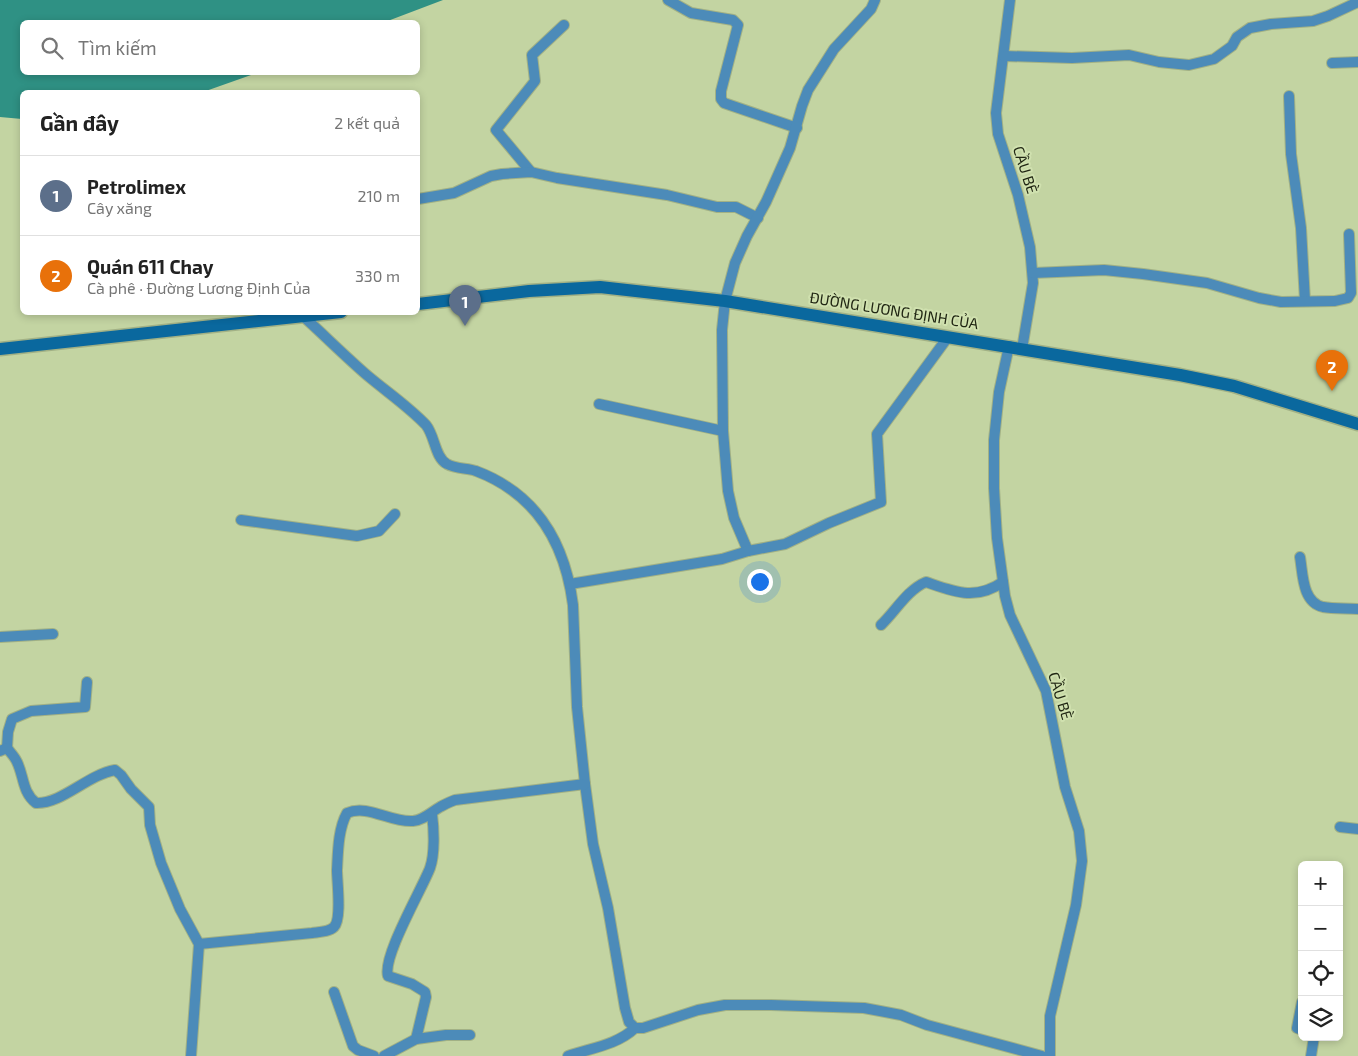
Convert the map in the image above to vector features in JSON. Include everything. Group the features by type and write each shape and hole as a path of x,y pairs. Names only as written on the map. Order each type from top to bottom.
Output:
{"street":[{"path":"668,0 691,13 733,20 738,25 720,92 724,104 797,128"},
{"path":"748,551 734,518 728,491 723,431 722,330 724,301 735,263 781,169 797,128 802,106 820,70 834,48 871,9 875,0"},
{"name":"CẦU BÈ","path":"1010,0 996,113 998,134 1018,195 1030,246 1033,273 1022,349"},
{"path":"1004,56 1072,58 1129,55 1159,62 1189,65 1214,60 1232,46 1237,37 1250,28 1271,24 1313,21 1358,2"},
{"path":"531,172 496,130 535,81 532,55 564,25"},
{"path":"1332,63 1358,62"},
{"path":"1289,96 1291,154 1301,228 1305,301"},
{"path":"420,199 454,193 491,176 531,172 667,196 717,207 736,207 758,218"},
{"path":"1033,273 1104,270 1207,283 1259,298 1281,302 1335,301 1348,298 1351,292 1348,234"},
{"name":"ĐƯỜNG LƯƠNG ĐỊNH CỦA","path":"420,304 529,290 577,288 600,288 724,301 1180,375 1234,386 1358,424"},
{"path":"0,349 284,315 304,317 319,315"},
{"path":"304,317 427,427 433,436 440,458 447,464 475,471 521,498 535,510 545,523 559,549 570,584 573,605 579,734 593,844 608,908 625,1008 630,1022 635,1028"},
{"path":"570,584 722,559 748,551 785,544 829,522 881,502 877,434 948,336"},
{"name":"CẦU BÈ","path":"1009,346 999,392 994,440 995,508 1004,596 1010,615 1046,691 1065,787 1079,831 1082,861 1076,905 1050,1016 1050,1056"},
{"path":"599,404 723,431"},
{"path":"241,520 357,536 379,531 396,514"},
{"path":"1300,557 1306,591 1315,604 1324,607 1358,609"},
{"path":"881,625 919,585 926,582 961,594 973,594 992,589 1003,582"},
{"path":"0,637 53,634"},
{"path":"87,682 85,707 31,711 12,719 4,750 17,762 30,799 36,803 52,801 85,782 115,770 149,808 150,825 161,863 180,909 199,944 191,1056"},
{"path":"199,944 330,930 336,923 337,870 344,819 347,813 361,811 412,821 432,814 455,800 585,784"},
{"path":"416,1039 426,997 425,992 412,984 388,976 387,971 390,956 414,898 430,867 433,838 432,814"},
{"path":"1340,827 1358,829"},
{"path":"334,992 353,1046 374,1056"},
{"path":"568,1056 618,1040 627,1036 635,1028 643,1028 698,1010 725,1006 771,1005 864,1008 901,1015 927,1025 1042,1056"},
{"path":"384,1056 416,1039 446,1035 470,1035"},
{"path":"1310,1056 1313,1041"}],"water":[{"path":"0,0 443,0 390,20 20,20 20,75 251,75 209,90 20,90 20,119 0,117"}],"place":[{"name":"Petrolimex","path":"465,326"},
{"name":"Quán 611 Chay","path":"1332,391"}]}
